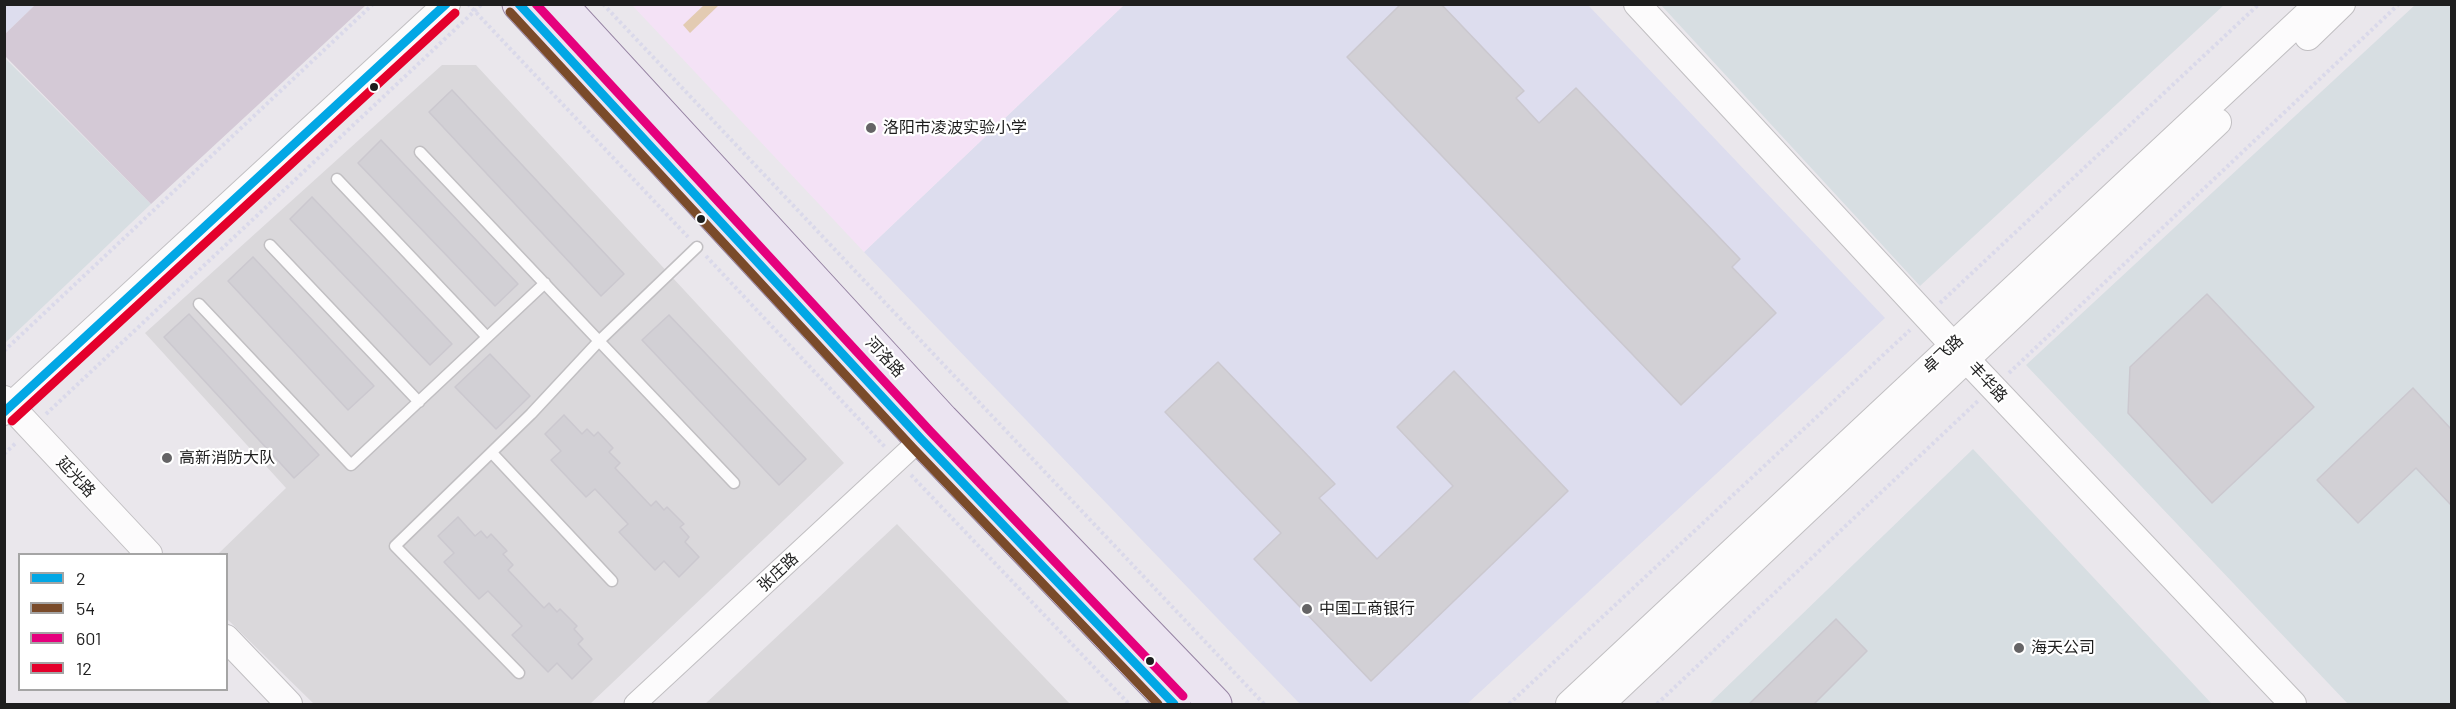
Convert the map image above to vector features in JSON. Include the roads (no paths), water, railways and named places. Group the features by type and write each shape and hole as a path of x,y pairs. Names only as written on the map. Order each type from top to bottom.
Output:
{"main road":[{"name":"河洛路","path":"519,4 921,439 1174,705"},
{"name":"河洛路","path":"560,4 942,420 1215,705"}],"street":[{"path":"11,420 424,4"},
{"path":"11,420 447,4"},
{"name":"丰华路","path":"1618,4 2293,705"},
{"name":"丰华路","path":"1637,4 1922,320"},
{"name":"卓飞路","path":"1601,705 2318,4"},
{"name":"卓飞路","path":"1569,705 2342,4"},
{"name":"丰华路","path":"1989,391 2273,705"},
{"name":"延光路","path":"11,420 127,553"},
{"name":"延光路","path":"11,420 147,553"},
{"name":"张庄路","path":"635,705 921,439"},
{"path":"228,640 289,705"},
{"path":"228,662 268,705"}],"lane":[{"path":"420,152 734,483"},
{"path":"337,179 487,337"},
{"path":"270,245 418,402"},
{"path":"519,673 395,546 492,453 599,341 697,247"},
{"path":"199,304 351,465 544,283"},
{"path":"492,453 612,581"}],"place":[{"name":"洛阳市凌波实验小学","path":"871,128"},
{"name":"高新消防大队","path":"167,458"},
{"name":"中国工商银行","path":"1307,609"},
{"name":"海天公司","path":"2019,648"}]}
